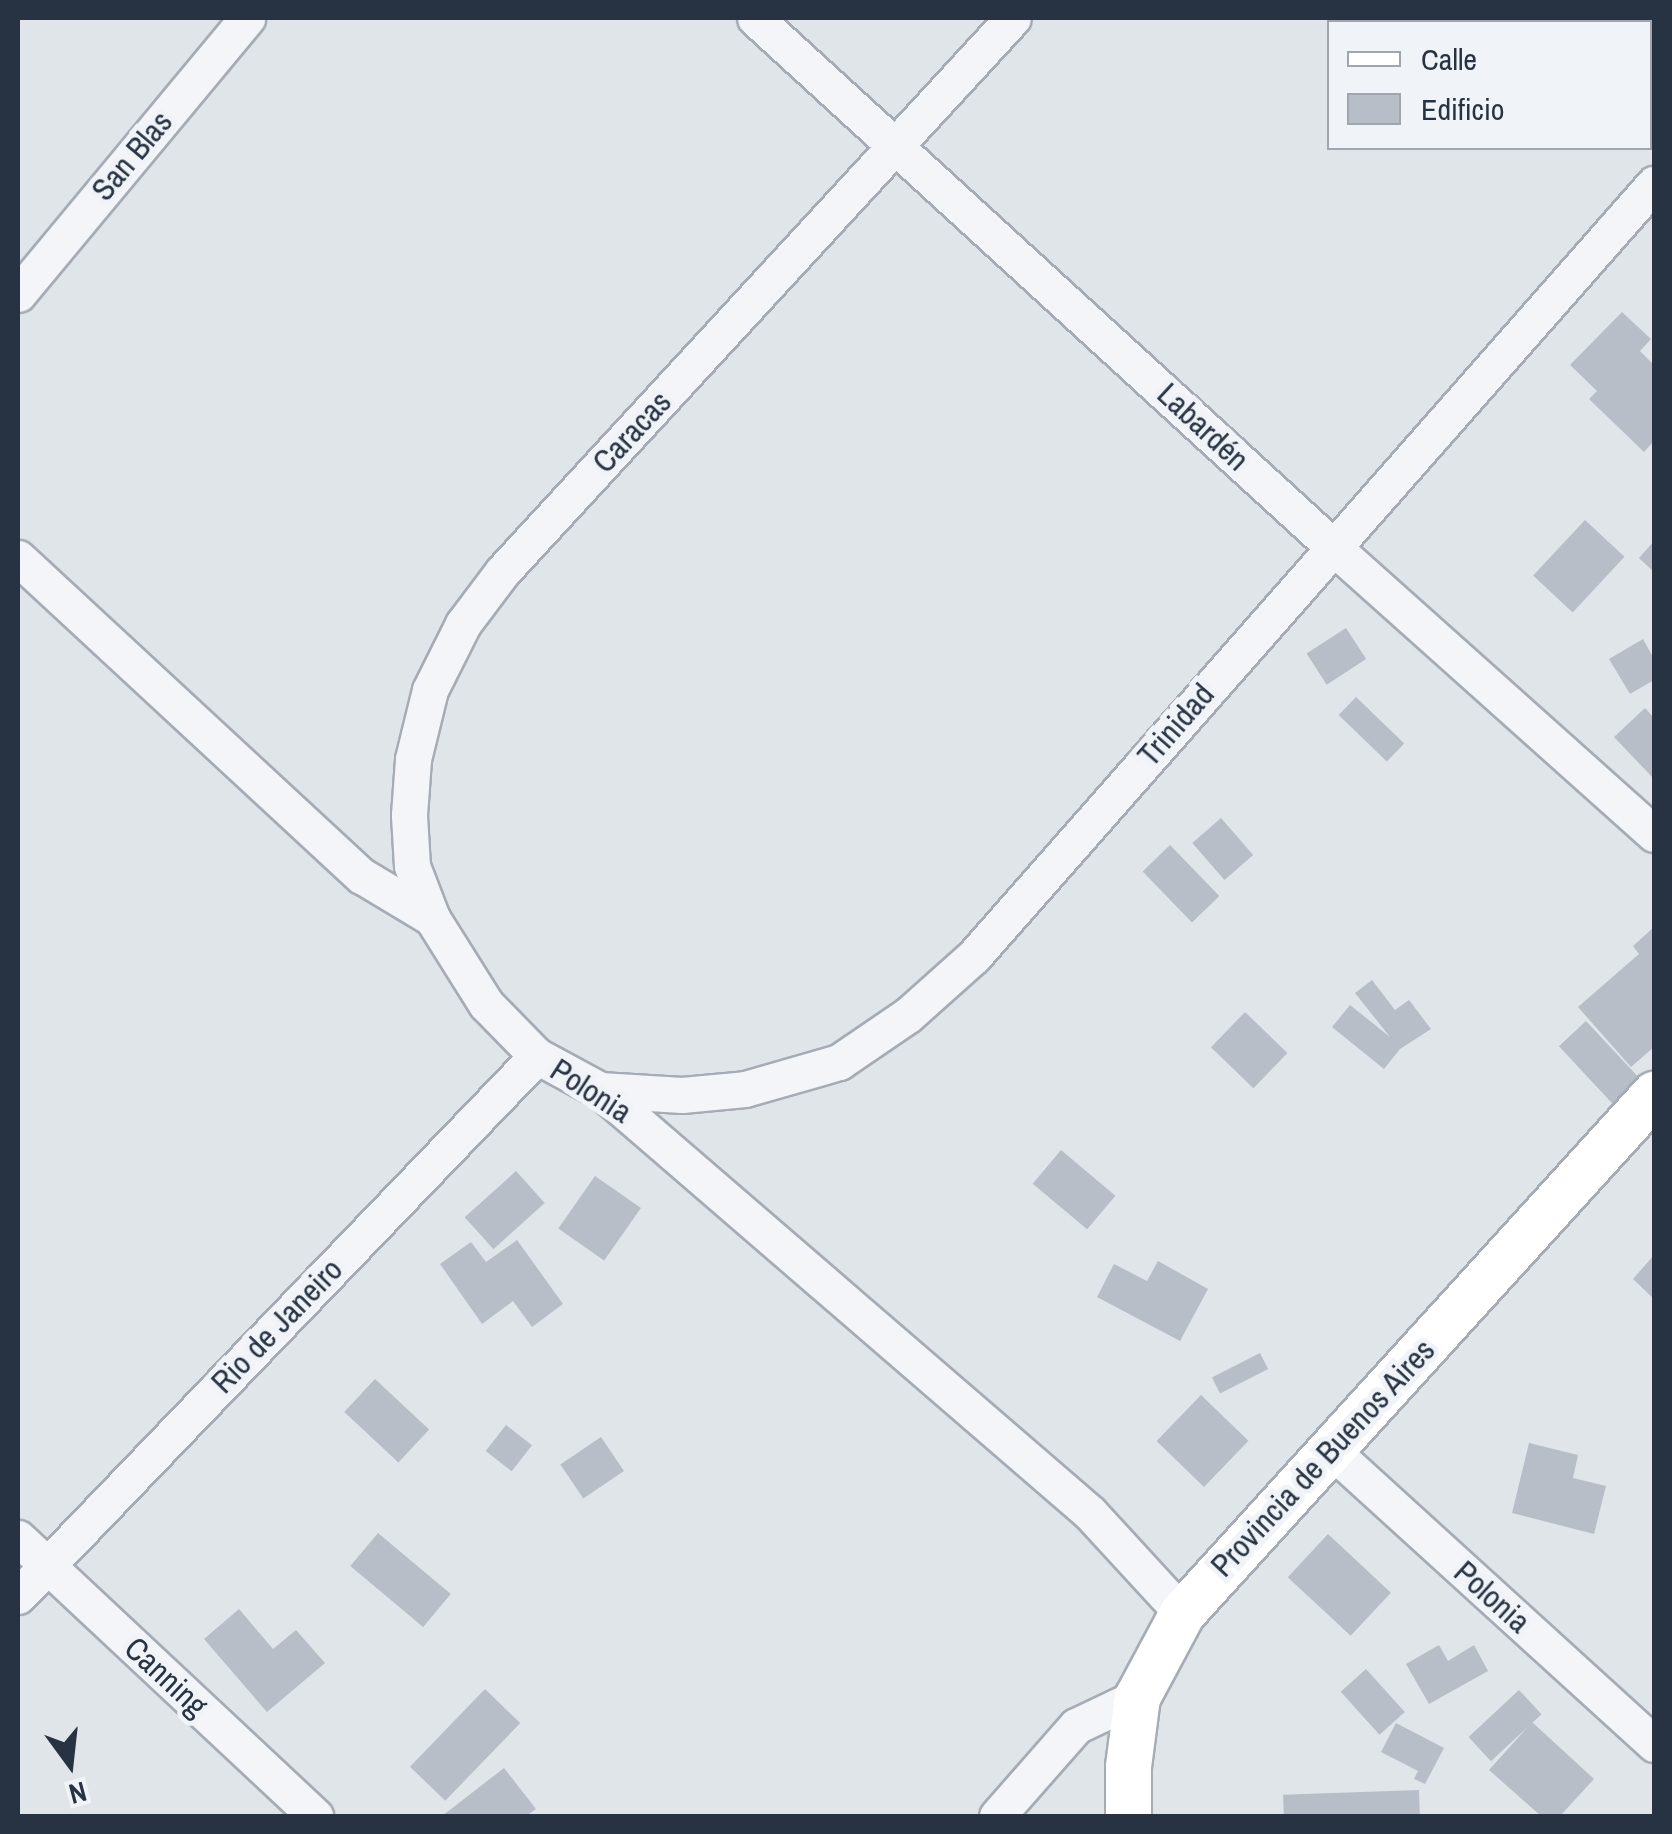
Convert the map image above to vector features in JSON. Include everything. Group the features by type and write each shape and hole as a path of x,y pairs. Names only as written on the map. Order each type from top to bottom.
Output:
{"main road":[{"name":"Provincia de Buenos Aires","path":"1137,1697 1182,1612 1654,1094"},
{"path":"1128,1816 1128,1766 1137,1697"}],"street":[{"name":"San Blas","path":"18,294 247,18"},
{"name":"Labardén","path":"755,18 1332,546 1654,834"},
{"name":"Caracas","path":"432,918 412,866 409,815 413,760 430,690 463,624 503,571 1013,18"},
{"name":"Trinidad","path":"600,1090 682,1095 745,1088 839,1062 908,1015 974,956 1654,184"},
{"name":"Polonia","path":"18,558 362,876 432,918 486,1004 537,1056 600,1090 1090,1514 1182,1612"},
{"name":"Rio de Janeiro","path":"18,1596 537,1056"},
{"name":"Polonia","path":"1331,1450 1654,1744"},
{"name":"Canning","path":"18,1538 315,1816"},
{"path":"997,1816 1076,1726 1137,1697"}],"building":[{"path":"1622,312 1651,339 1640,351 1654,365 1654,441 1644,452 1589,399 1597,391 1570,365"},
{"path":"1585,520 1624,557 1573,612 1533,576"},
{"path":"1654,541 1654,572 1639,558"},
{"path":"1346,628 1366,659 1327,685 1307,654"},
{"path":"1643,639 1654,659 1654,680 1630,694 1609,659"},
{"path":"1356,697 1404,744 1387,762 1339,715"},
{"path":"1645,708 1654,718 1654,779 1614,737"},
{"path":"1221,818 1253,855 1224,880 1192,843"},
{"path":"1170,845 1219,896 1192,922 1143,871"},
{"path":"1654,927 1654,1047 1631,1067 1578,1007 1639,954 1633,946"},
{"path":"1372,980 1395,1010 1409,1000 1431,1029 1400,1049 1384,1069 1332,1027 1350,1005 1390,1037 1355,993"},
{"path":"1245,1012 1287,1053 1253,1088 1211,1047"},
{"path":"1586,1021 1639,1078 1612,1103 1559,1046"},
{"path":"1061,1150 1115,1196 1087,1229 1033,1184"},
{"path":"516,1171 545,1203 493,1249 465,1217"},
{"path":"595,1176 641,1208 604,1261 558,1228"},
{"path":"517,1240 563,1304 532,1327 513,1301 482,1324 440,1264 471,1242 486,1262"},
{"path":"1654,1255 1654,1299 1633,1279"},
{"path":"1158,1261 1208,1289 1180,1341 1097,1297 1114,1264 1147,1281"},
{"path":"1260,1353 1268,1369 1220,1394 1212,1378"},
{"path":"375,1379 429,1429 398,1462 344,1412"},
{"path":"1201,1395 1248,1441 1204,1487 1157,1441"},
{"path":"506,1425 532,1445 512,1471 486,1451"},
{"path":"601,1437 624,1471 583,1498 560,1464"},
{"path":"1529,1443 1578,1455 1573,1478 1606,1486 1594,1534 1512,1513"},
{"path":"378,1533 451,1594 423,1627 350,1566"},
{"path":"1328,1534 1391,1593 1351,1636 1288,1577"},
{"path":"239,1609 273,1649 296,1630 325,1663 267,1712 204,1639"},
{"path":"1439,1645 1448,1661 1474,1645 1488,1671 1429,1704 1406,1664"},
{"path":"1366,1669 1405,1712 1380,1735 1341,1692"},
{"path":"485,1689 520,1723 445,1801 410,1767"},
{"path":"1519,1690 1542,1714 1491,1761 1469,1737"},
{"path":"1532,1722 1594,1779 1560,1816 1541,1816 1489,1770"},
{"path":"1396,1723 1444,1748 1425,1784 1414,1779 1418,1771 1381,1752"},
{"path":"504,1768 536,1809 526,1816 442,1816"},
{"path":"1419,1790 1420,1815 1284,1816 1283,1795"}]}
